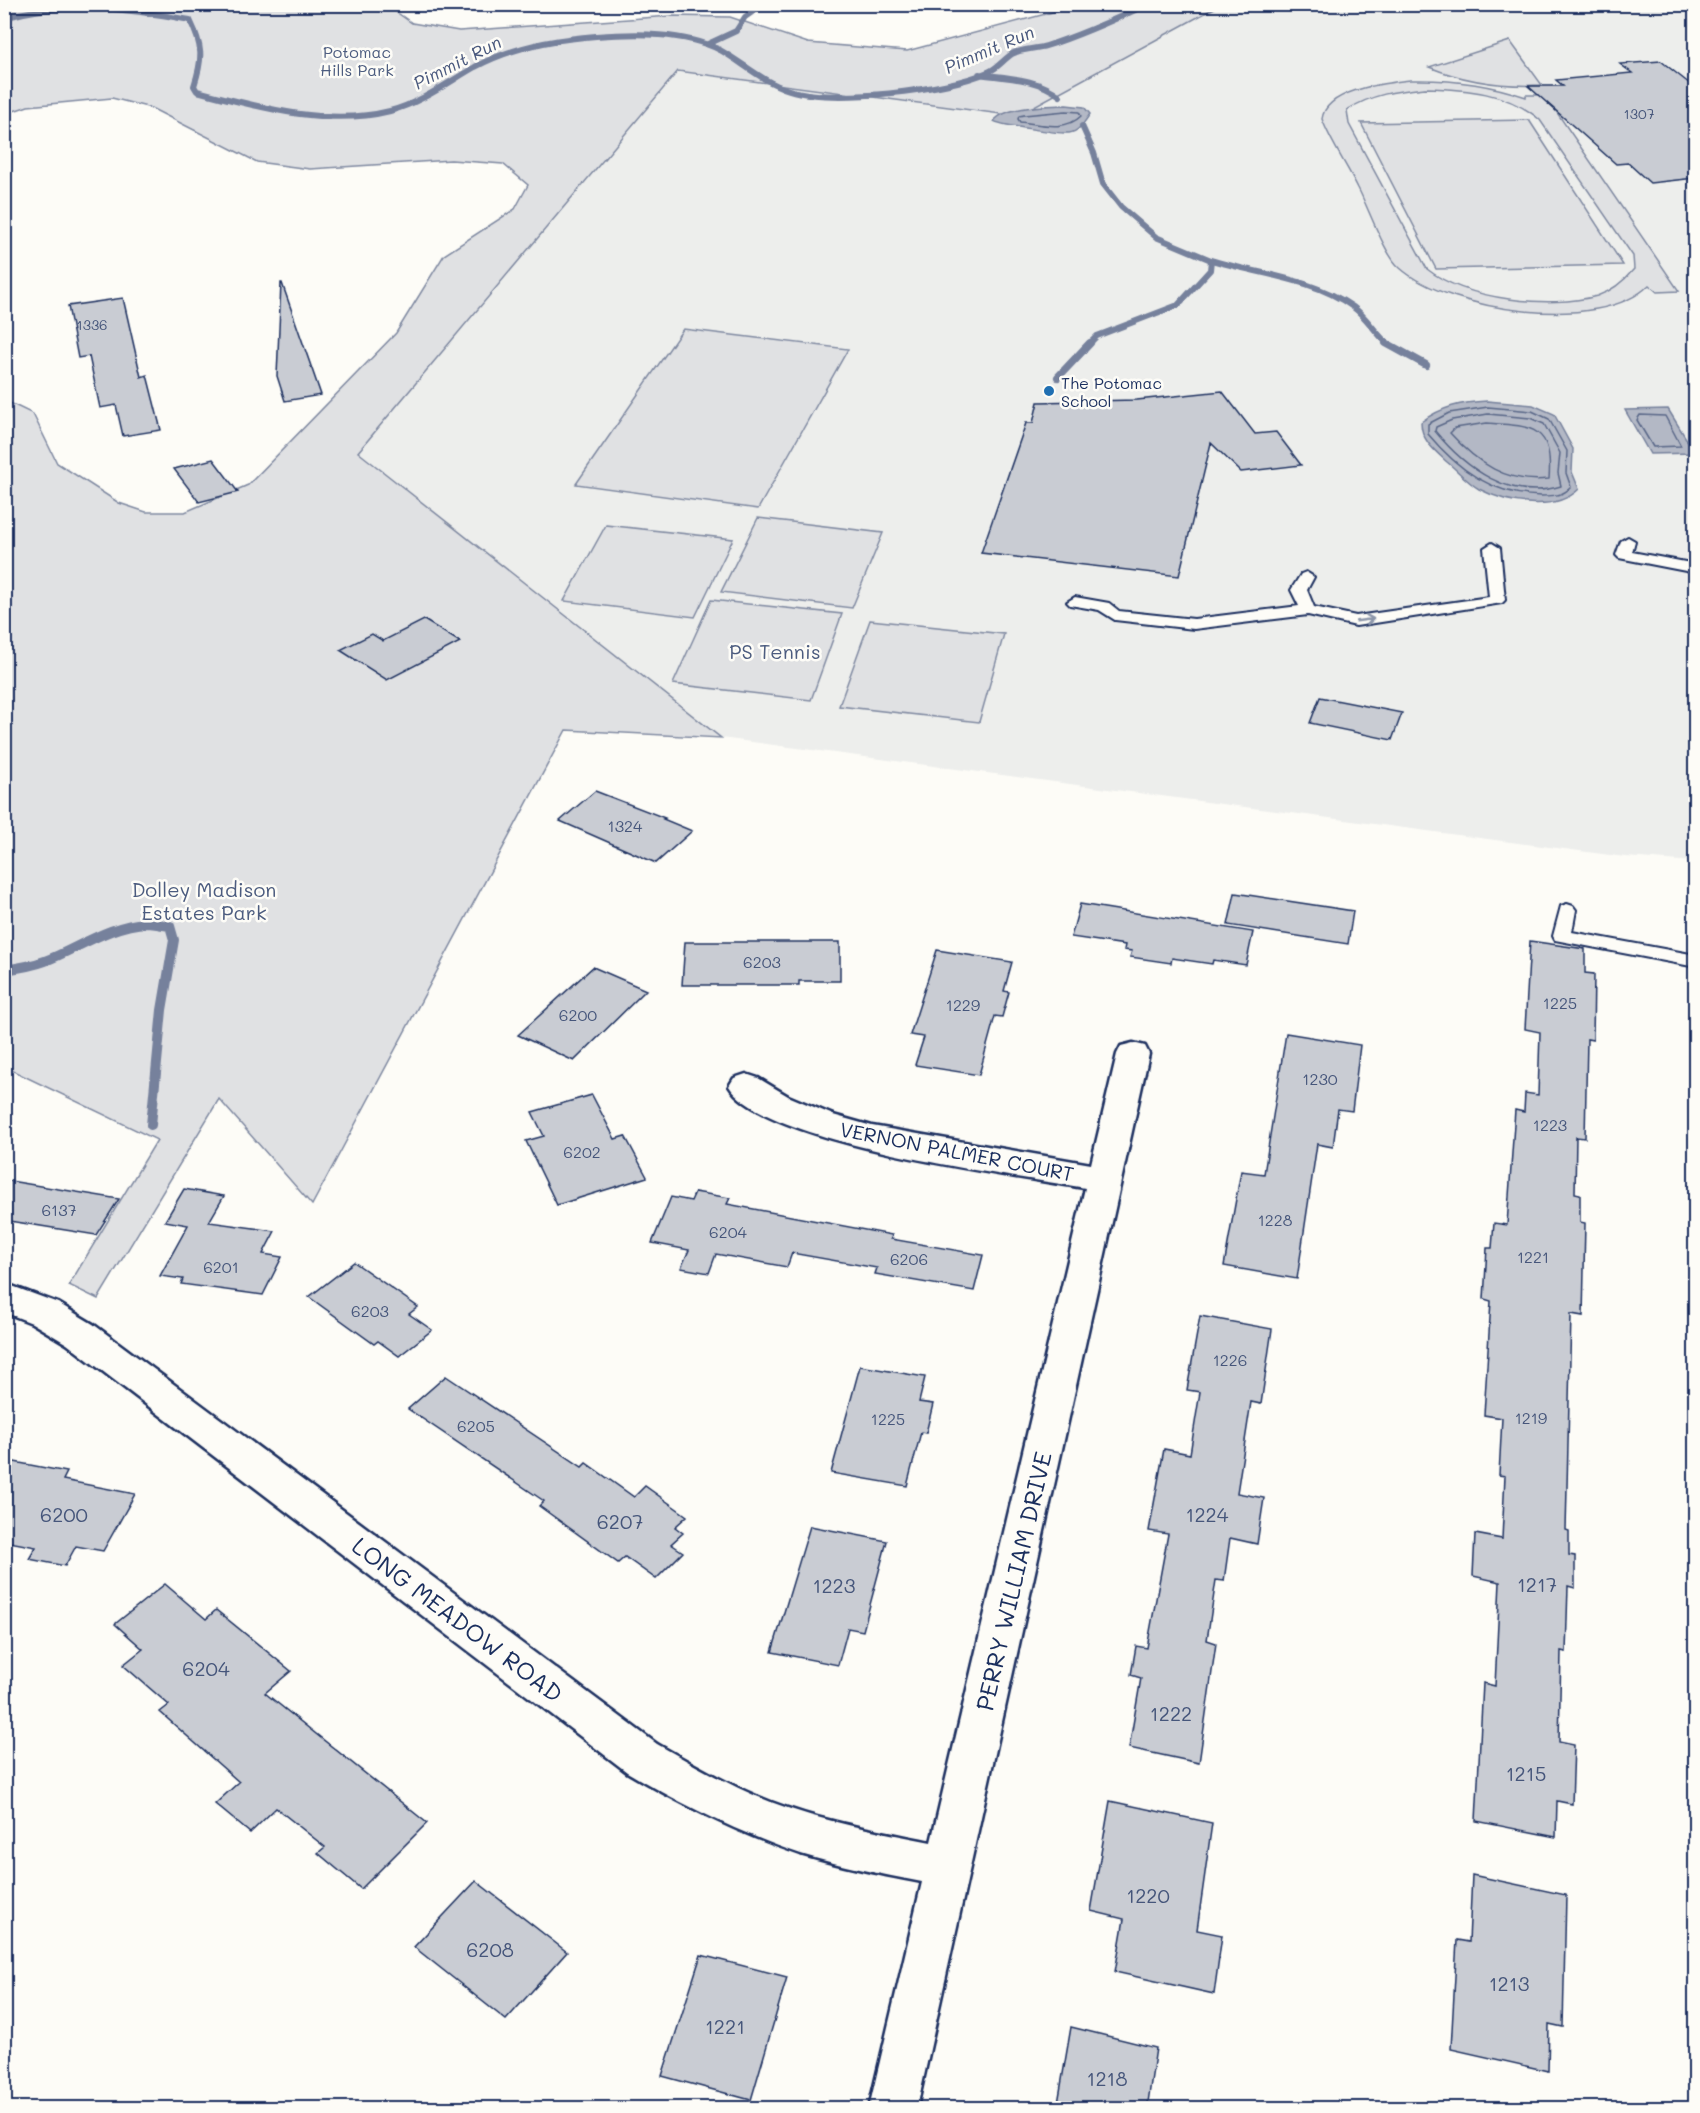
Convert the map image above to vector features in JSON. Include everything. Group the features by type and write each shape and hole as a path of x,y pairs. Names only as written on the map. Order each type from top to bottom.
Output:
{"street":[{"name":"PERRY WILLIAM DRIVE","path":"893,2109 1133,1054"},
{"name":"VERNON PALMER COURT","path":"746,1086 776,1104 822,1124 872,1138 1105,1179"},
{"name":"LONG MEADOW ROAD","path":"4,1298 45,1313 80,1334 642,1758 706,1796 783,1828 845,1845 948,1867"}],"lane":[{"path":"1628,541 1624,555 1695,569"},
{"path":"1075,602 1104,606 1115,615 1194,624 1308,610 1356,621 1497,600 1492,548"},
{"path":"1306,577 1299,590 1308,610"},
{"path":"1567,910 1562,936 1695,961"}],"shaded area":[{"name":"The Potomac School","path":"1220,5 1695,5 1695,862 1625,857 721,738 358,452 446,330 678,71 1016,116"}],"green space":[{"path":"5,5 386,5 412,23 459,31 671,16 730,17 808,43 907,51 1079,5 1220,5 1016,116 678,71 358,452 721,738 566,730 312,1205 219,1099 98,1299 69,1285 157,1140 5,1067 4,400 33,414 57,463 119,503 146,512 185,512 248,485 396,333 444,255 515,209 528,185 503,164 451,160 310,169 257,162 151,108 112,98 28,106 5,114"},
{"path":"1510,41 1542,85 1484,82 1429,67"},
{"path":"1410,80 1484,86 1526,97 1526,95 1545,95 1679,291 1657,292 1649,285 1626,300 1597,309 1562,312 1524,311 1452,296 1423,283 1400,268 1383,242 1322,119 1326,109 1346,94 1359,89","holes":["1425,88 1471,91 1500,98 1514,103 1540,120 1633,256 1634,269 1626,278 1597,296 1556,302 1533,301 1486,295 1444,280 1427,269 1349,124 1347,110 1384,94"]},
{"path":"1529,120 1623,265 1436,269 1361,123"},
{"path":"683,329 848,349 758,509 576,484"},
{"path":"758,518 883,533 852,608 721,592"},
{"path":"606,525 733,539 695,617 564,601"},
{"name":"PS Tennis","path":"711,600 842,614 811,700 673,684"},
{"path":"870,620 1004,634 979,722 839,706"}],"water":[{"path":"1066,105 1084,107 1090,114 1079,128 1069,133 1030,129 994,121 1007,112"},
{"path":"1487,401 1533,405 1554,414 1573,449 1572,472 1579,489 1557,501 1544,503 1503,498 1470,483 1429,444 1423,434 1421,422 1452,406"},
{"path":"1668,409 1695,453 1650,454 1625,410"}],"building":[{"path":"1661,61 1695,88 1695,178 1650,183 1628,163 1616,164 1528,86 1563,86 1556,80 1632,73 1620,64"},
{"path":"281,283 321,395 285,401 277,376"},
{"path":"123,298 141,377 147,375 161,430 123,436 116,405 100,408 89,356 78,358 68,306"},
{"path":"1222,391 1255,434 1276,432 1301,465 1241,472 1211,443 1179,576 981,553 1026,423 1033,423 1038,402 1137,400"},
{"path":"213,459 238,492 199,502 174,469"},
{"path":"424,620 460,642 387,680 340,650 372,634 383,641"},
{"path":"1320,697 1402,713 1392,740 1310,723"},
{"path":"595,791 692,831 656,863 560,821"},
{"path":"1235,893 1353,911 1348,944 1228,925"},
{"path":"1080,904 1253,932 1246,965 1213,960 1212,964 1172,958 1171,963 1130,957 1132,951 1124,950 1125,945 1071,937"},
{"path":"1530,941 1585,949 1585,973 1594,974 1593,1040 1587,1039 1585,1138 1576,1137 1575,1193 1580,1194 1580,1222 1585,1223 1583,1316 1571,1314 1566,1530 1569,1531 1569,1555 1575,1556 1575,1588 1568,1586 1566,1652 1561,1651 1559,1742 1574,1745 1572,1804 1557,1801 1556,1837 1476,1821 1483,1683 1495,1686 1500,1582 1473,1576 1475,1534 1502,1539 1505,1476 1499,1475 1502,1418 1484,1415 1491,1301 1484,1299 1487,1248 1492,1248 1494,1223 1507,1225 1515,1110 1524,1112 1525,1093 1538,1095 1540,1032 1525,1029"},
{"path":"685,942 840,942 840,981 799,981 799,985 682,985"},
{"path":"937,950 1012,962 1004,991 1009,992 1002,1017 995,1016 979,1075 915,1065 924,1037 910,1035"},
{"path":"593,967 646,990 574,1061 518,1035"},
{"path":"1286,1033 1360,1045 1352,1111 1338,1109 1333,1147 1317,1144 1297,1279 1224,1266 1241,1171 1264,1174"},
{"path":"592,1095 615,1139 625,1136 647,1177 557,1205 526,1141 544,1136 532,1112"},
{"path":"4,1180 119,1199 96,1235 4,1220"},
{"path":"184,1189 224,1196 209,1222 275,1231 263,1254 282,1257 263,1295 181,1284 183,1279 160,1276 188,1225 165,1221"},
{"path":"695,1192 730,1198 727,1204 892,1235 891,1239 983,1255 974,1291 875,1274 877,1268 792,1253 787,1267 716,1254 709,1273 681,1268 689,1250 652,1243 671,1197 691,1201"},
{"path":"354,1262 418,1307 409,1314 432,1330 399,1356 378,1341 374,1344 309,1297"},
{"path":"1200,1316 1272,1329 1261,1404 1251,1402 1237,1493 1264,1498 1257,1544 1230,1538 1224,1581 1216,1580 1207,1640 1216,1643 1199,1763 1129,1748 1141,1678 1131,1675 1136,1646 1147,1648 1168,1534 1149,1531 1164,1449 1190,1454 1200,1392 1187,1390"},
{"path":"860,1366 925,1377 919,1402 933,1404 926,1433 921,1432 907,1486 831,1473"},
{"path":"446,1376 582,1467 586,1463 634,1497 645,1486 687,1516 675,1527 683,1533 671,1544 683,1552 656,1579 625,1557 618,1563 539,1506 544,1501 408,1409"},
{"path":"4,1460 67,1472 63,1480 135,1494 103,1551 76,1546 65,1566 29,1559 36,1547 4,1541"},
{"path":"810,1526 887,1541 863,1631 848,1628 838,1665 772,1652"},
{"path":"165,1584 206,1619 216,1610 291,1671 265,1693 427,1823 361,1889 318,1853 325,1847 276,1808 250,1833 215,1804 239,1782 160,1712 169,1705 123,1665 143,1649 115,1624"},
{"path":"1110,1801 1212,1823 1197,1930 1222,1935 1214,1994 1115,1972 1124,1919 1091,1911"},
{"path":"1472,1875 1566,1895 1563,2027 1549,2024 1548,2071 1451,2049 1457,1940 1469,1942"},
{"path":"476,1881 567,1952 506,2020 414,1947"},
{"path":"701,1955 787,1977 751,2100 662,2076"},
{"path":"1071,2027 1156,2048 1147,2109 1057,2109"}],"waterway":[{"path":"708,44 736,31 745,17 755,10 756,4"},
{"name":"Pimmit Run","path":"982,74 995,68 1015,52 1046,46 1072,37 1148,4"},
{"name":"Pimmit Run","path":"4,18 49,9 96,8 190,20 200,53 194,86 197,91 268,109 317,116 342,117 390,111 423,98 489,60 518,49 565,39 611,35 659,35 706,44 720,50 780,87 808,94 833,96 918,90 982,74"},
{"path":"982,74 1032,82 1060,96"},
{"path":"1082,126 1094,153 1103,184 1121,207 1156,237 1211,260"},
{"path":"1090,343 1097,336 1178,305 1210,270 1211,260"},
{"path":"1211,260 1303,283 1337,297 1358,311 1388,344"},
{"path":"1058,377 1090,343"},
{"path":"1386,343 1426,365"},
{"path":"4,970 45,961 120,928 147,923 170,926 174,940 162,1010 151,1125"}],"place":[{"name":"The Potomac School","path":"1049,391"}],"park label":[{"name":"Potomac Hills Park","path":"357,60"},
{"name":"Dolley Madison Estates Park","path":"204,900"}]}
